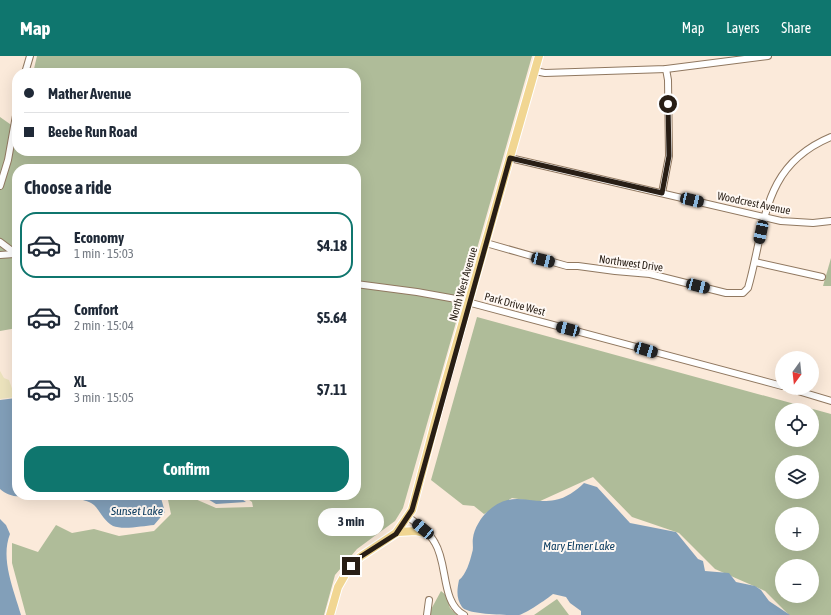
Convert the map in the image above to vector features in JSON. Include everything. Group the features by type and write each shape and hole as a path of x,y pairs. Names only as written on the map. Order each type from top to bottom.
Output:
{"main road":[{"name":"North West Avenue","path":"398,532 408,517 420,483 539,56"},
{"path":"330,615 338,587 351,566 360,557 398,532 416,531 429,534"}],"street":[{"path":"26,68 30,56"},
{"path":"535,71 545,73 666,70 768,56"},
{"path":"662,193 669,156 668,80 666,70"},
{"path":"822,277 755,262 765,217 774,188 787,168 810,147 831,137"},
{"path":"0,186 8,160 12,138"},
{"name":"Woodcrest Avenue","path":"510,158 765,217 798,222 831,221"},
{"path":"0,242 12,251"},
{"name":"Northwest Drive","path":"486,243 561,265 650,274 732,294 745,292 755,262"},
{"path":"0,255 12,254"},
{"name":"Park Drive West","path":"361,285 432,294 775,384"},
{"path":"811,395 831,401"},
{"path":"408,517 429,534 434,542 442,560 452,604 464,615"},
{"path":"427,615 429,600"}],"green space":[{"path":"37,56 532,56 403,508 395,521 357,549 335,575 324,615 26,615 12,563 12,543 38,552 56,525 72,533 94,529 119,536 154,531 171,514 168,500 198,500 216,508 253,507 252,502 249,500 361,500 361,164 12,164 12,329 0,331 0,117 12,125 12,156 361,156 361,68 34,68"},
{"path":"831,258 831,286 823,286"},
{"path":"477,317 791,403 775,403 775,447 819,447 819,411 831,414 831,615 789,615 777,603 819,603 819,559 775,559 775,601 765,591 715,569 679,533 632,517 593,477 538,502 512,498 484,514 474,506 463,505 431,480"},
{"path":"441,591 446,595 450,608 457,615 428,615"},
{"path":"557,599 569,615 534,615"}],"sand":[{"path":"0,371 4,378 9,380 12,388 12,397 0,399"}],"water":[{"path":"12,398 12,496 0,489 0,400"},
{"name":"Mary Elmer Lake","path":"584,483 597,487 630,523 676,532 698,559 703,561 705,571 729,573 736,582 755,586 761,590 769,601 790,615 581,615 581,611 570,603 566,597 553,594 541,603 519,615 498,615 472,612 462,607 458,594 459,580 466,571 473,551 475,531 483,516 497,504 513,499 545,501 563,498 578,489"},
{"name":"Sunset Lake","path":"84,500 162,500 165,512 154,525 127,528 117,527 113,526 107,521 92,503"},
{"path":"209,500 243,500 246,502 216,504"},
{"path":"0,519 6,525 10,534 7,544 7,564 21,615 0,615"}],"route":[{"path":"351,566 360,557 396,534 412,510 510,158 662,193 669,156 668,104"}]}
